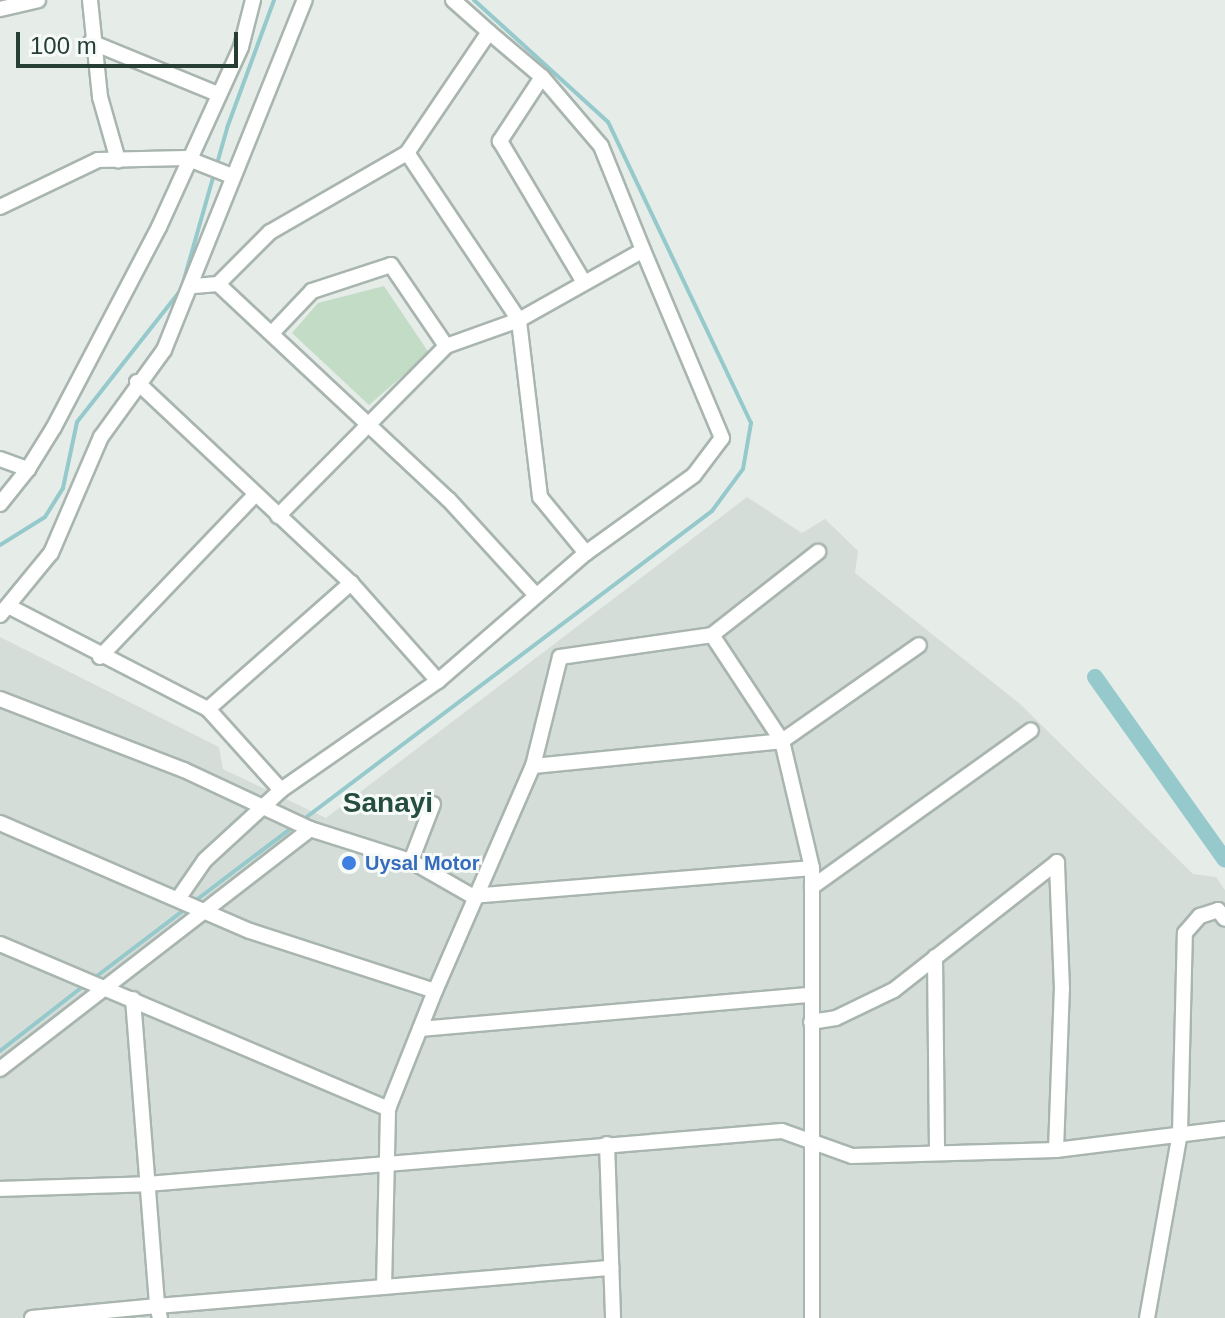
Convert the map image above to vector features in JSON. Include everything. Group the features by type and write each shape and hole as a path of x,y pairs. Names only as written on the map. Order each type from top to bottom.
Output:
{"street":[{"path":"0,9 38,0"},
{"path":"90,0 91,42 118,160"},
{"path":"0,504 28,469 193,160 253,0"},
{"path":"281,790 208,709 6,612 51,553 101,437 137,382 164,350 194,286 226,173 305,0"},
{"path":"180,899 205,860 281,790 438,681 533,592 694,475 722,438 601,146 542,77 453,0"},
{"path":"194,286 218,284 270,232 407,153 489,32"},
{"path":"91,42 218,94"},
{"path":"542,77 500,141 583,281"},
{"path":"407,153 519,320 540,497 586,553"},
{"path":"0,207 98,160 193,160 226,173"},
{"path":"278,516 446,346 519,320 583,281 643,250"},
{"path":"274,331 312,291 391,265 446,346"},
{"path":"218,284 274,331 533,592"},
{"path":"137,382 254,496 351,583 438,681"},
{"path":"0,459 28,469"},
{"path":"100,657 254,496"},
{"path":"384,1287 382,1165 388,1109 472,896 495,866 533,766 560,657 712,635 818,552"},
{"path":"208,709 351,583"},
{"path":"712,635 782,741 812,868 812,1318"},
{"path":"533,766 782,741 919,645"},
{"path":"0,699 184,770 260,811 411,861 472,896 812,868"},
{"path":"812,887 1031,730"},
{"path":"411,861 433,804"},
{"path":"0,823 210,910 250,931 435,991"},
{"path":"0,1069 210,910 308,829"},
{"path":"811,1022 836,1018 894,990 1057,862 1062,1003 1056,1150"},
{"path":"1147,1318 1180,1133 1185,933 1200,916 1218,910 1225,919"},
{"path":"0,944 388,1109"},
{"path":"935,957 937,1153"},
{"path":"420,1029 811,995"},
{"path":"133,999 158,1312"},
{"path":"0,1189 147,1184 782,1131 810,1138 852,1156 1056,1150 1225,1129"},
{"path":"607,1144 613,1318"},
{"path":"32,1318 158,1312 384,1287 611,1268"}],"shaded area":[{"path":"747,497 802,533 825,519 858,551 855,573 1019,703 1193,874 1216,877 1225,890 1225,1318 0,1318 0,637 219,747 223,769 326,818"}],"green space":[{"path":"384,286 429,353 369,405 292,333 318,303"}],"waterway":[{"path":"0,545 45,517 63,488 77,422 181,290 227,128 274,0"},
{"path":"300,822 712,511 743,469 751,423 608,122 474,0"},
{"path":"1095,677 1225,860"},
{"path":"195,901 293,827"},
{"path":"93,979 188,907"},
{"path":"0,1051 86,984"}],"place":[{"name":"Uysal Motor","path":"349,863"}],"district":[{"name":"Sanayi","path":"388,803"}]}
